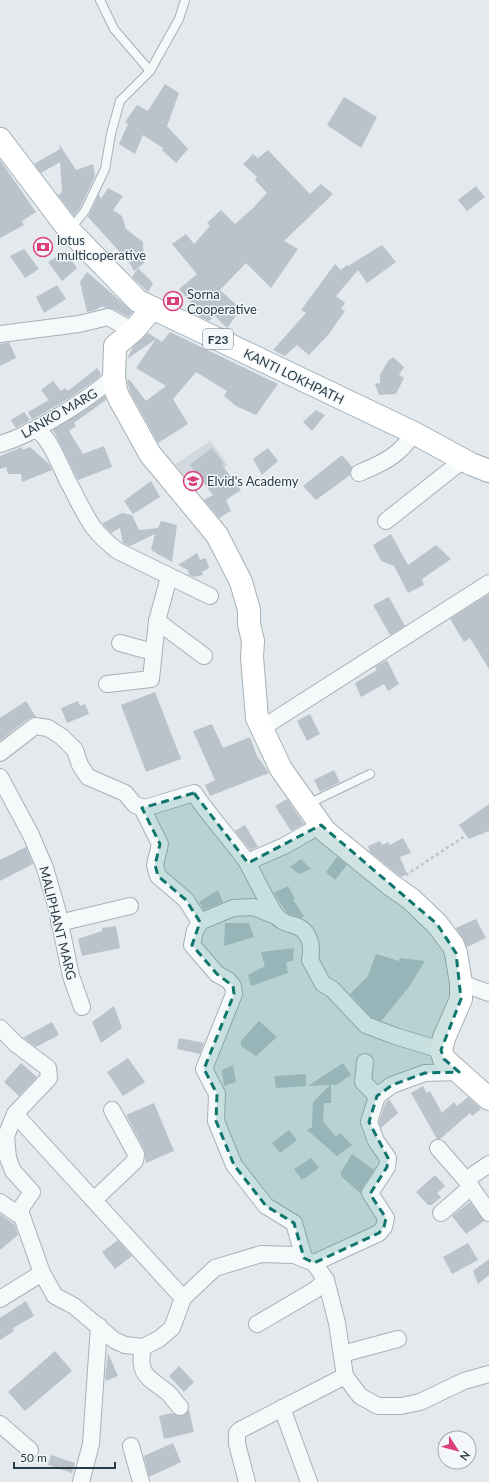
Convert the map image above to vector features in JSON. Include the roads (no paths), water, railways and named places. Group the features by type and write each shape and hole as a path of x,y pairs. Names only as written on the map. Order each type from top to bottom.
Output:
{"main road":[{"name":"KANTI LOKHPATH","path":"0,139 69,230 138,300 414,433 463,460 489,472"},
{"path":"153,308 133,331 115,346 114,376 116,391 150,454 217,535 241,582 249,610 249,624 253,641 252,657 257,718 281,769 305,805 322,825 325,831 390,885 411,899 437,924 453,945 456,953 461,983 460,999 444,1038 441,1050 444,1059 489,1099"}],"street":[{"path":"0,334 79,324 108,317 133,331"},
{"name":"LANKO MARG","path":"0,444 30,431 101,389 114,376"},
{"path":"30,431 39,431 44,436 60,463 88,523 96,533 118,551 210,596"},
{"path":"359,473 384,463 405,447 414,433"},
{"path":"386,521 463,460"},
{"path":"107,684 151,679 152,652 157,621 169,577"},
{"path":"262,728 489,583"},
{"path":"157,621 204,656"},
{"path":"120,643 152,652"},
{"path":"0,753 35,726 48,728 62,737 75,750 80,765 88,777 124,793 135,805 142,808 194,793 209,816 234,844 247,862 276,916"},
{"name":"MALIPHANT MARG","path":"0,777 31,835 45,868 60,923 71,976 82,1007"},
{"path":"142,808 160,844 155,865 158,876 186,900 200,922"},
{"path":"247,862 284,846 322,825"},
{"path":"60,923 130,906"},
{"path":"441,1050 395,1036 366,1025 332,989 323,984 310,960 312,949 309,936 293,924 286,924 276,916 253,907 233,908 200,922 195,931 192,945 217,974 228,980 233,986 234,994 204,1069 217,1094 216,1121 234,1164 266,1206 294,1223 309,1261 326,1280 337,1323 345,1376 360,1396 378,1406 401,1406 420,1402 464,1381 489,1374"},
{"path":"461,983 489,993"},
{"path":"0,1028 16,1044 48,1068 49,1078 15,1114 6,1136 8,1158 13,1171 32,1192 17,1214 0,1202"},
{"path":"365,1062 363,1082 377,1096"},
{"path":"20,1211 42,1273 55,1296 74,1306 114,1340 125,1345 142,1347 159,1339 172,1328 183,1298 215,1268 261,1254 294,1255 309,1261 379,1233 384,1227 386,1218 370,1193 387,1167 388,1158 376,1141 369,1122 377,1096 392,1085 425,1072 459,1072"},
{"path":"94,1200 135,1161 136,1154 112,1110"},
{"path":"15,1114 183,1298"},
{"path":"438,1148 469,1183 489,1213"},
{"path":"441,1213 489,1164"},
{"path":"0,1298 42,1273"},
{"path":"257,1324 315,1290 326,1280"},
{"path":"81,1482 91,1444 99,1326"},
{"path":"342,1354 398,1339"},
{"path":"142,1347 140,1360 145,1377 168,1394 180,1407"},
{"path":"246,1482 237,1444 237,1433 345,1376"},
{"path":"282,1408 308,1482"},
{"path":"0,1424 30,1450"},
{"path":"131,1446 141,1482"}],"lane":[{"path":"100,0 114,29 150,71"},
{"path":"69,230 85,211 105,169 111,134 120,101 150,71 178,19 185,0"},
{"path":"305,805 370,774"}],"place":[{"name":"lotus multicoperative","path":"43,247"},
{"name":"Sorna Cooperative","path":"173,301"},
{"name":"Elvid's Academy","path":"193,481"}]}
